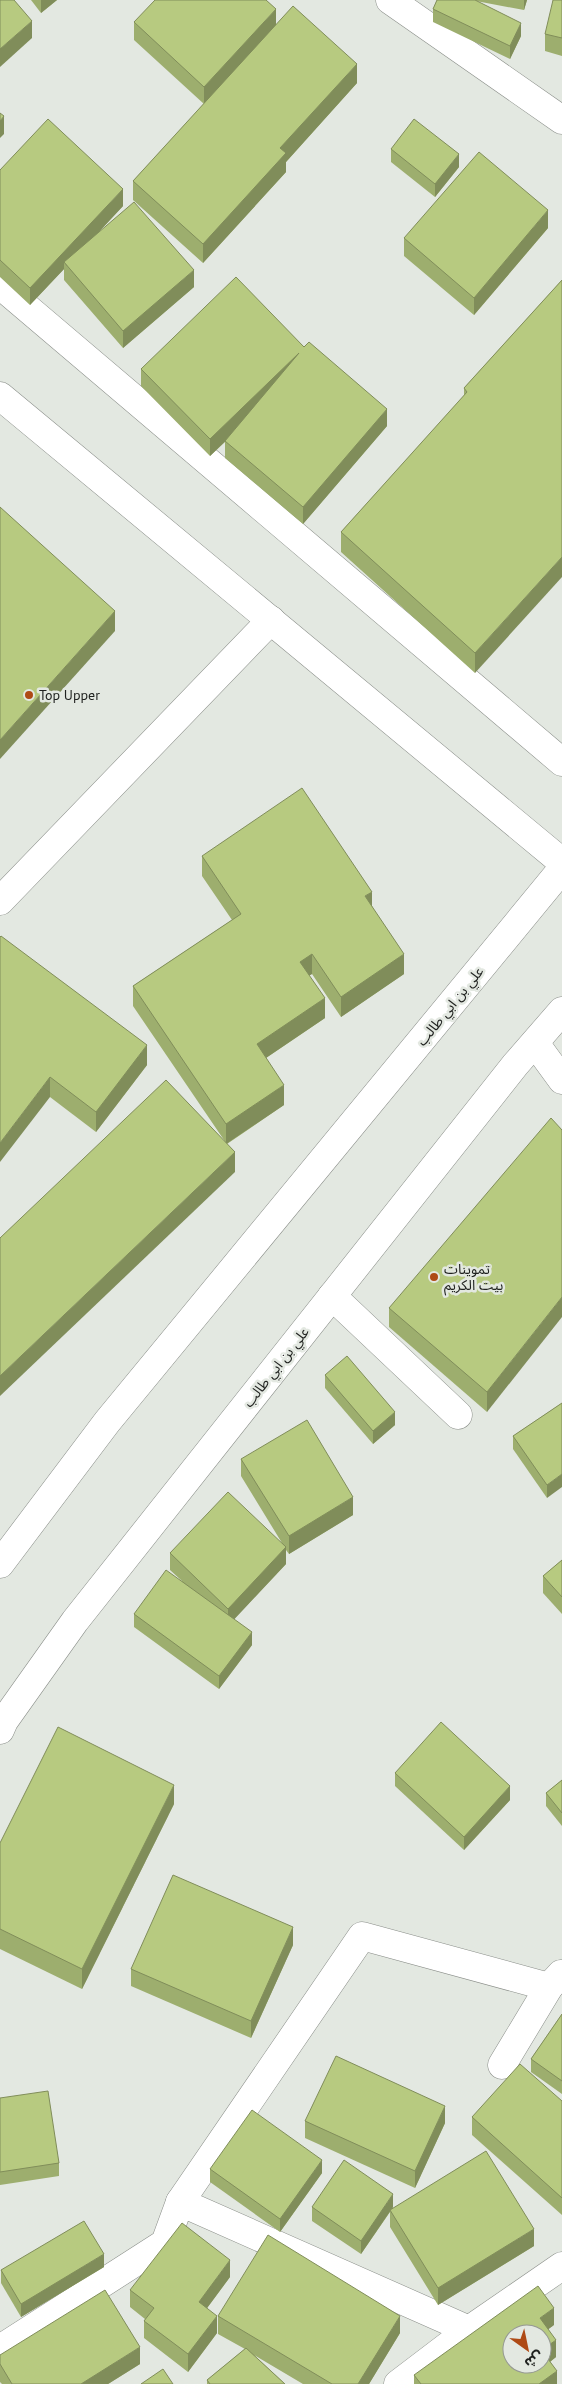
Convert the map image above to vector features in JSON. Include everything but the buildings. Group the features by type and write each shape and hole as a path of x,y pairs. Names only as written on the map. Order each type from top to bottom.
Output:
{"main road":[{"path":"390,0 562,120"},
{"path":"0,285 562,762"},
{"path":"0,396 562,862"},
{"path":"0,901 271,620"},
{"name":"علي بن ابي طالب","path":"0,1564 107,1422 562,869"},
{"name":"علي بن ابي طالب","path":"0,1730 4,1721 76,1621 332,1296 562,1011"},
{"path":"535,1043 562,1080"},
{"path":"332,1296 458,1415"},
{"path":"0,2349 165,2243 180,2202 362,1936 556,1980 502,2065"},
{"path":"180,2202 469,2330"},
{"path":"398,2384 469,2330 562,2266"}],"place":[{"name":"Top Upper","path":"29,695"},
{"name":"تموينات بيت الكريم","path":"434,1277"}]}
